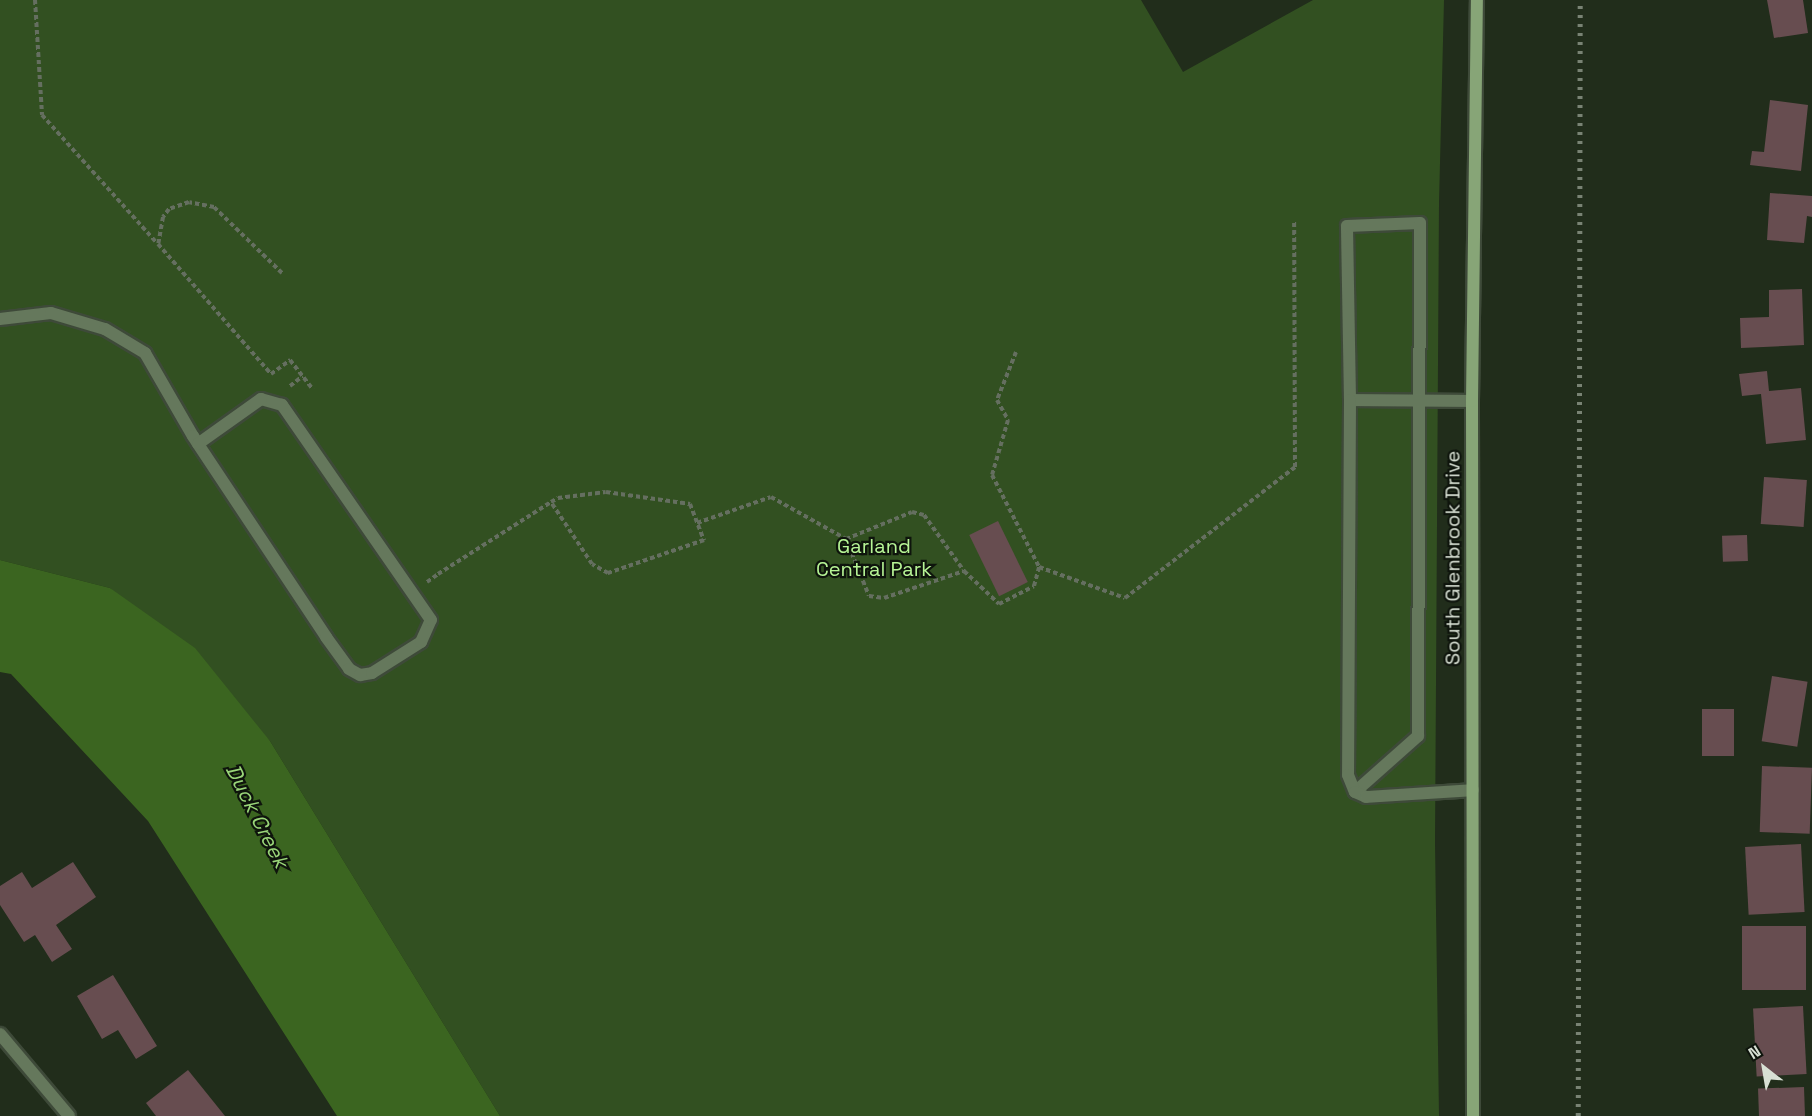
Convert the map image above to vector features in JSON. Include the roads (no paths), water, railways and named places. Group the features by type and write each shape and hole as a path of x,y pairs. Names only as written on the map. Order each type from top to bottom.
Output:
{"street":[{"name":"South Glenbrook Drive","path":"1473,1116 1472,400 1476,0"},
{"path":"1355,792 1418,736 1420,223 1347,226 1350,400 1348,775 1355,792 1366,797 1473,790"},
{"path":"0,319 51,313 105,329 145,353 198,444 350,669 360,675 372,673 422,642 431,620 282,405 261,399 198,444"},
{"path":"1350,400 1472,400"},
{"path":"0,1034 69,1116"}],"water":[{"name":"Duck Creek","path":"0,560 110,588 195,648 270,741 500,1116 337,1116 148,821 11,674 0,672"}],"railway":[{"path":"1578,1116 1580,0"}],"park label":[{"name":"Garland Central Park","path":"874,558"}]}
